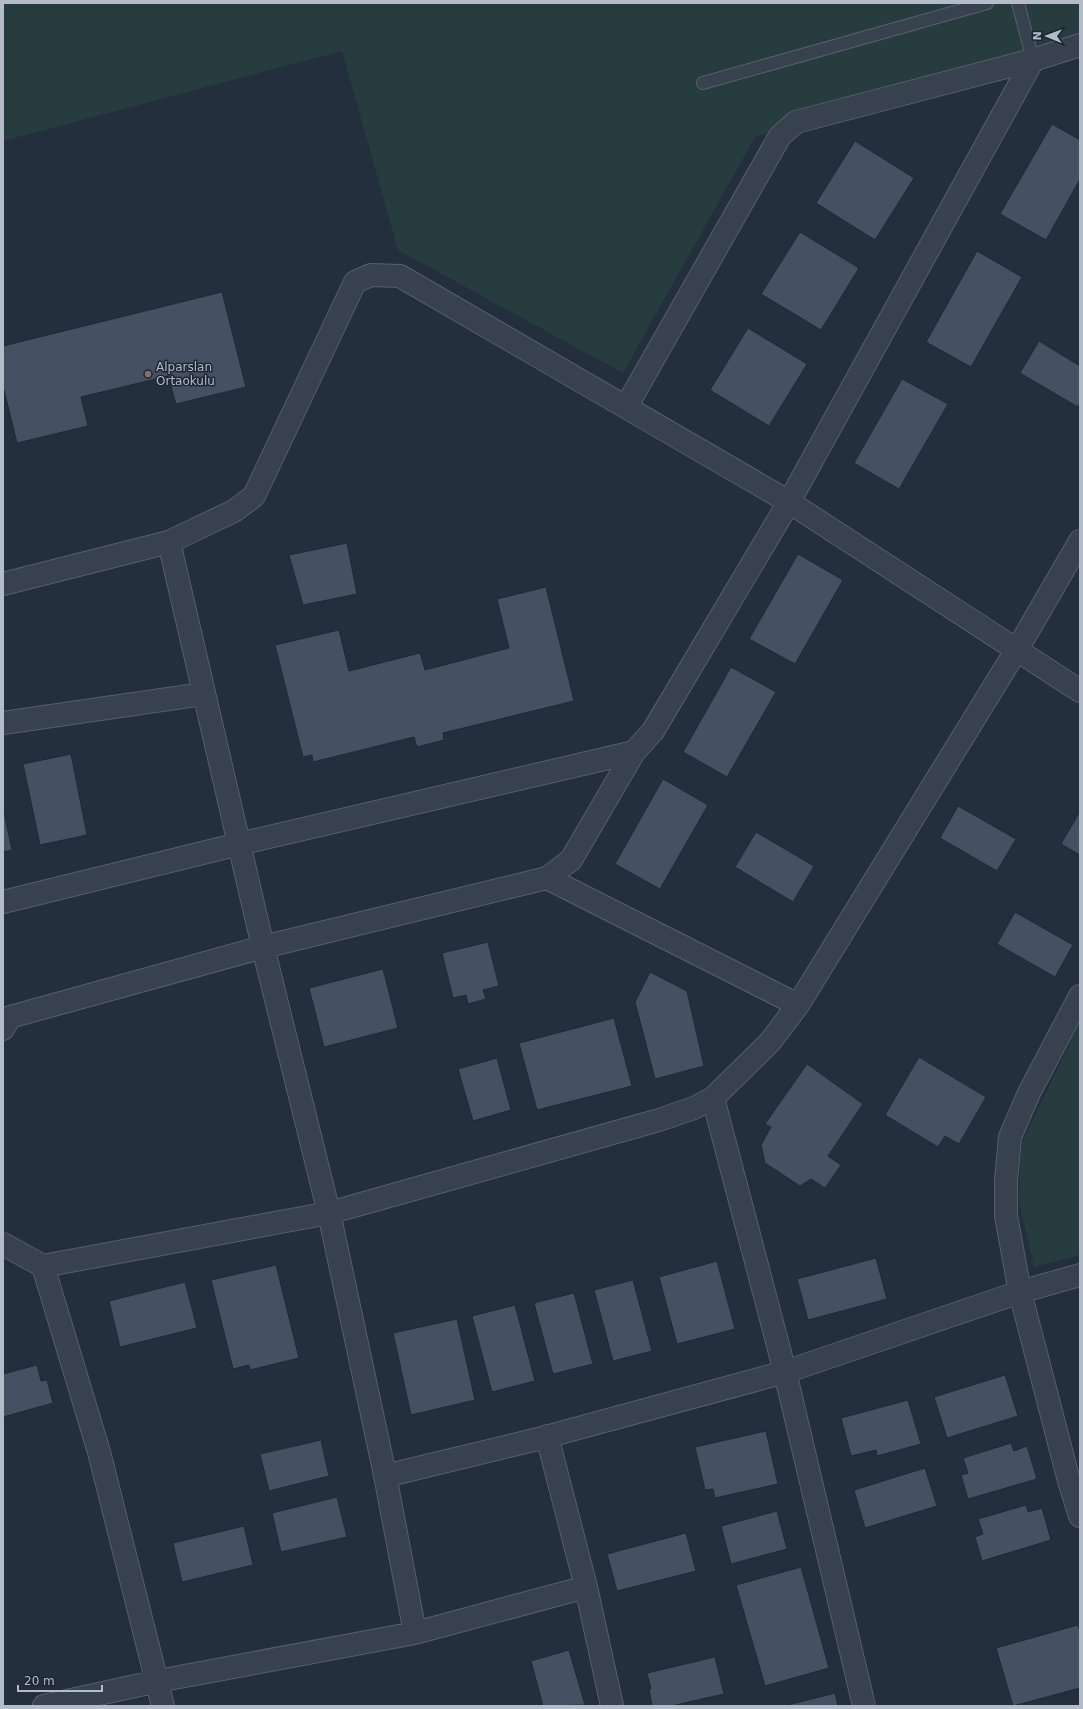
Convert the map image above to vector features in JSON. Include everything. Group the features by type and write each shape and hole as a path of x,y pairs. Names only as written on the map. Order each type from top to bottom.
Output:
{"street":[{"path":"626,407 780,136 796,122 1033,60 1080,45"},
{"path":"5,1020 263,947 546,878 571,860 634,752 653,731 789,502 1033,60"},
{"path":"3,584 168,542 234,511 254,496 354,282 371,275 400,276 789,502 1080,691"},
{"path":"3,1244 44,1266 329,1213 659,1120 694,1108 713,1098 770,1042 798,1005 1016,650 1080,541"},
{"path":"168,542 263,947 329,1213 415,1633"},
{"path":"3,723 203,694"},
{"path":"3,902 239,844 634,752"},
{"path":"546,878 798,1005"},
{"path":"1080,996 1029,1093 1010,1137 1006,1181 1006,1216 1020,1292 1075,1480 1080,1516"},
{"path":"713,1098 785,1372 864,1706"},
{"path":"44,1266 98,1452 158,1681 163,1706"},
{"path":"384,1476 547,1436 785,1372 1020,1292 1080,1275"},
{"path":"547,1436 586,1587 612,1706"},
{"path":"44,1706 158,1681 415,1633 586,1587"}],"lane":[{"path":"703,83 987,3"},
{"path":"1018,3 1033,60"}],"green space":[{"path":"3,3 1080,3 1080,39 755,137 623,373 398,250 342,51 3,141"},
{"path":"1080,1022 1080,1255 1034,1267 1019,1202 1021,1145"}],"building":[{"path":"1052,124 1080,140 1080,179 1046,240 1000,214"},
{"path":"855,141 914,178 875,240 816,203"},
{"path":"800,232 859,268 821,330 761,294"},
{"path":"977,251 1022,277 971,367 926,342"},
{"path":"222,292 246,387 176,404 168,376 81,397 88,426 17,443 3,386 3,346"},
{"path":"748,328 807,364 769,426 710,390"},
{"path":"1039,341 1080,366 1080,403 1078,407 1020,373"},
{"path":"902,379 948,404 899,489 854,463"},
{"path":"347,543 357,594 303,605 289,555"},
{"path":"798,554 843,580 795,664 749,639"},
{"path":"546,587 574,701 443,733 444,740 417,747 414,737 313,762 312,755 303,757 275,645 339,630 349,671 420,653 425,670 509,648 497,599"},
{"path":"731,667 776,692 727,777 683,752"},
{"path":"71,754 87,835 40,845 23,764"},
{"path":"663,779 708,805 660,889 615,864"},
{"path":"958,806 1016,839 997,871 940,838"},
{"path":"3,808 12,850 3,852"},
{"path":"1080,813 1080,855 1061,844"},
{"path":"756,832 814,866 793,902 735,867"},
{"path":"1015,912 1073,945 1055,977 997,944"},
{"path":"488,942 499,986 483,990 486,999 468,1004 466,995 453,998 442,953"},
{"path":"383,969 398,1028 324,1047 309,988"},
{"path":"650,972 687,991 704,1066 655,1079 635,1002"},
{"path":"614,1018 632,1086 537,1110 519,1043"},
{"path":"919,1057 986,1097 959,1144 945,1136 938,1147 885,1115"},
{"path":"497,1058 511,1110 473,1121 458,1069"},
{"path":"807,1064 863,1104 828,1156 841,1165 825,1188 811,1179 800,1186 765,1163 761,1145 771,1127 765,1124"},
{"path":"876,1258 887,1299 808,1320 797,1279"},
{"path":"717,1261 735,1329 677,1344 659,1277"},
{"path":"276,1265 299,1358 250,1370 249,1365 233,1369 211,1280"},
{"path":"633,1280 652,1351 613,1361 594,1290"},
{"path":"185,1282 197,1328 120,1347 109,1301"},
{"path":"574,1293 593,1364 553,1374 534,1303"},
{"path":"515,1305 535,1381 492,1392 472,1316"},
{"path":"457,1319 475,1400 411,1415 393,1333"},
{"path":"37,1365 41,1381 47,1380 53,1403 3,1417 3,1374"},
{"path":"1005,1375 1018,1416 947,1438 934,1397"},
{"path":"908,1400 921,1444 877,1456 876,1450 851,1456 841,1418"},
{"path":"766,1431 778,1484 715,1498 713,1489 705,1490 695,1447"},
{"path":"321,1440 329,1476 269,1491 260,1454"},
{"path":"1011,1443 1014,1451 1027,1446 1037,1479 968,1499 961,1475 968,1473 963,1458"},
{"path":"925,1468 937,1506 865,1528 854,1490"},
{"path":"337,1497 347,1537 281,1552 272,1513"},
{"path":"1026,1505 1028,1512 1042,1508 1051,1540 982,1561 975,1537 983,1534 978,1519"},
{"path":"777,1511 787,1549 731,1564 721,1526"},
{"path":"244,1526 253,1565 182,1582 173,1543"},
{"path":"686,1533 696,1571 617,1591 607,1554"},
{"path":"801,1567 829,1668 765,1686 736,1585"},
{"path":"1078,1625 1080,1632 1080,1688 1013,1706 996,1648"},
{"path":"569,1650 585,1705 543,1706 531,1661"},
{"path":"715,1657 724,1694 671,1706 652,1706 649,1689 651,1689 647,1673"},
{"path":"835,1693 838,1706 784,1706"}],"place":[{"name":"Alparslan Ortaokulu","path":"148,374"}]}
